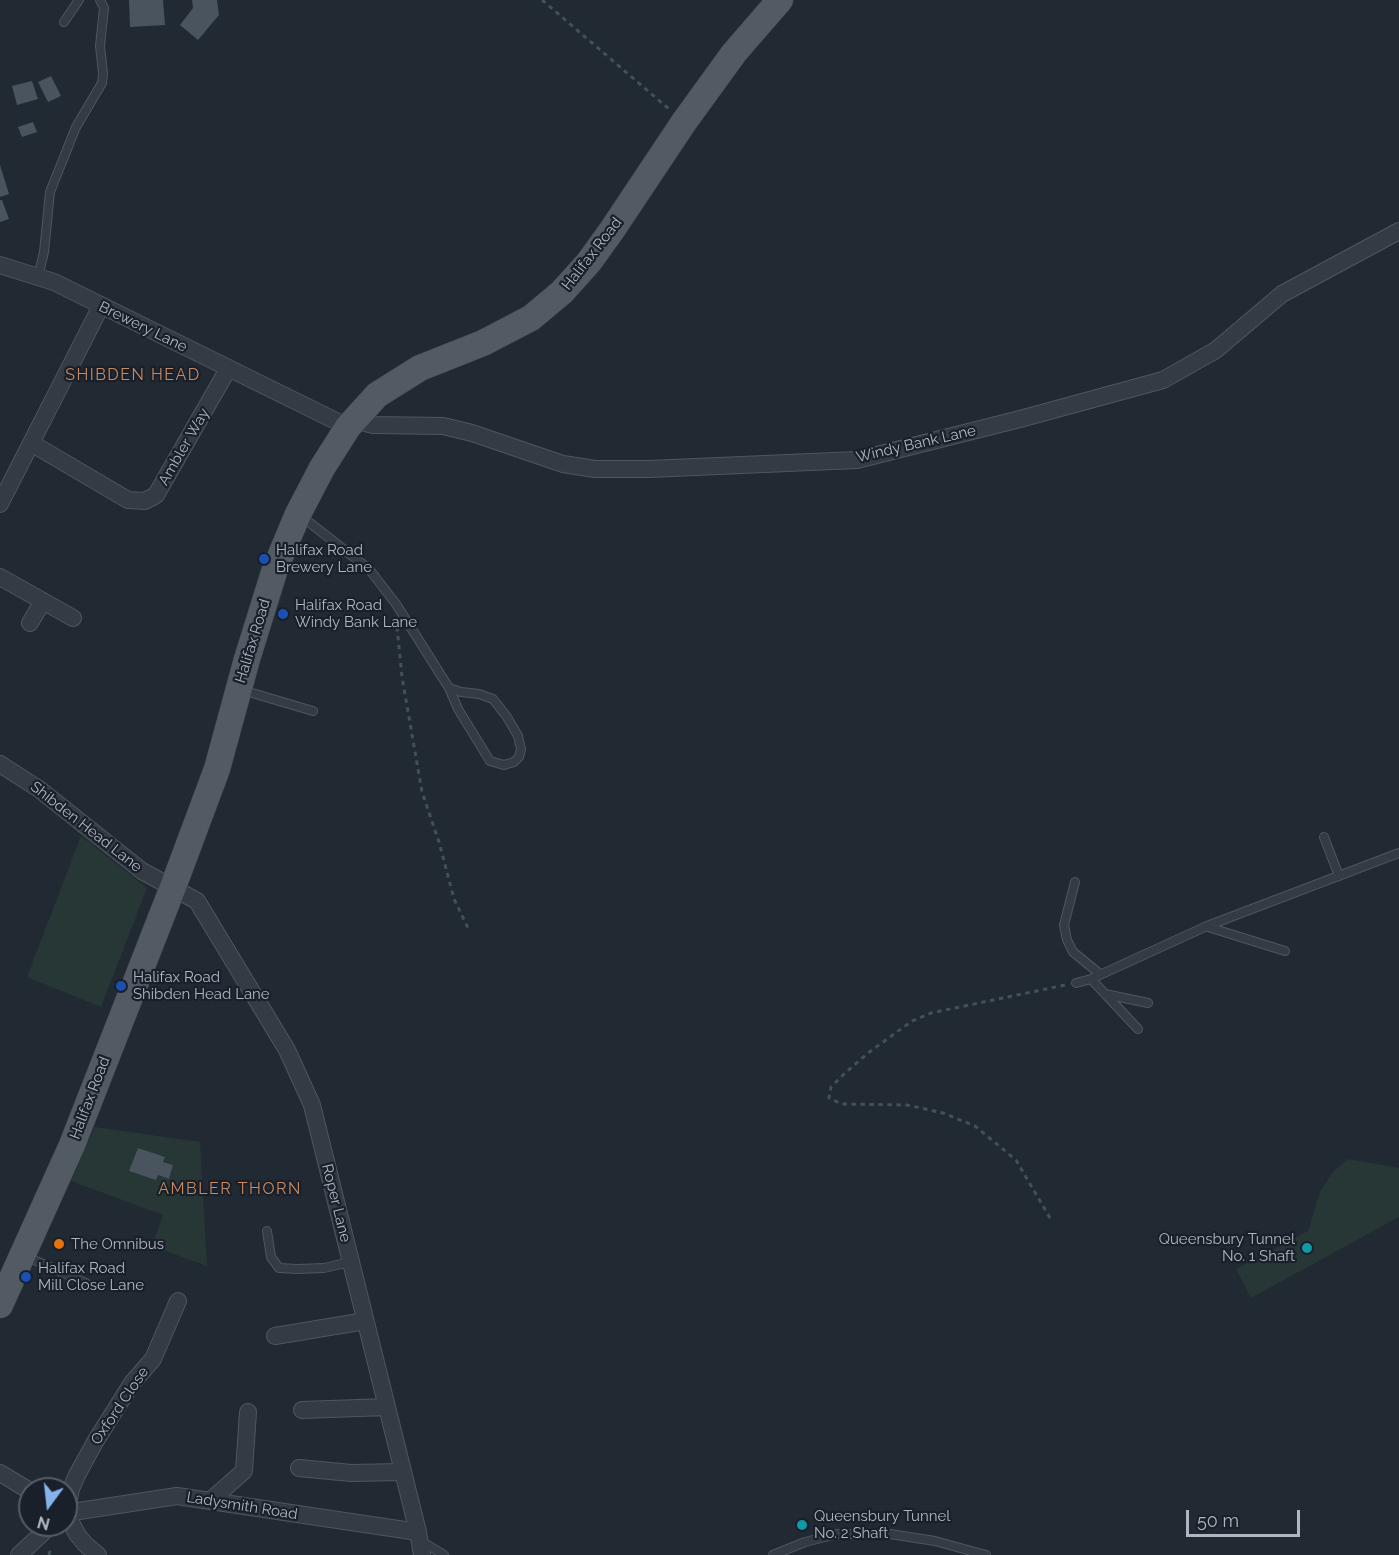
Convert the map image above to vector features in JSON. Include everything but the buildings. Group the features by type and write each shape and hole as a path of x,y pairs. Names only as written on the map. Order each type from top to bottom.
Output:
{"main road":[{"name":"Halifax Road","path":"0,1305 72,1145 173,887 217,769 238,690 275,569 298,514 322,468 351,423 376,395 420,368 483,343 531,318 562,292 589,262 612,231 684,122 734,53 780,0"}],"street":[{"name":"Windy Bank Lane","path":"351,423 443,426 472,433 564,464 595,469 649,469 858,460 1163,380 1216,350 1282,294 1399,231"},
{"name":"Brewery Lane","path":"0,265 54,282 228,369 351,423"},
{"path":"0,504 101,306"},
{"name":"Ambler Way","path":"31,443 128,500 146,501 156,495 228,369"},
{"path":"0,577 73,618"},
{"path":"30,623 42,601"},
{"name":"Shibden Head Lane","path":"0,764 39,789 142,871 173,887"},
{"name":"Roper Lane","path":"173,887 197,900 291,1059 312,1104 420,1542"},
{"name":"Oxford Close","path":"76,1477 132,1383 153,1359 178,1301"},
{"path":"275,1336 365,1322"},
{"path":"302,1410 387,1407"},
{"path":"211,1500 244,1471 248,1412"},
{"path":"299,1468 351,1473 403,1472"},
{"path":"0,1473 18,1484"},
{"name":"Ladysmith Road","path":"78,1511 177,1496 211,1500 420,1542"},
{"path":"78,1536 98,1555"},
{"path":"19,1555 38,1537"}],"lane":[{"path":"64,22 79,0"},
{"path":"38,277 44,252 50,192 76,126 102,82 100,46 104,8 100,0"},
{"path":"298,514 369,569 396,604 449,688 458,709 490,761 504,765 514,762 519,757 521,749 518,736 494,699 449,688"},
{"path":"238,690 313,711"},
{"path":"1324,837 1339,876"},
{"path":"1076,983 1091,979 1208,926 1399,853"},
{"path":"1075,882 1064,925 1066,940 1073,952 1100,974"},
{"path":"1208,926 1286,951"},
{"path":"1091,979 1138,1029"},
{"path":"1105,994 1148,1003"},
{"path":"267,1231 271,1257 279,1268 324,1268 350,1262"},
{"path":"21,1255 86,1283"},
{"path":"774,1555 805,1542 837,1534 890,1534 935,1541 986,1555"},
{"path":"420,1542 444,1555"}],"path":[{"path":"542,0 684,122"},
{"path":"396,604 397,639 402,677 422,792 439,842 454,899 468,928"},
{"path":"1050,1218 1016,1160 975,1126 943,1113 907,1105 842,1104 829,1098 831,1088 843,1075 868,1053 912,1021 931,1013 1076,983"}],"shaded area":[{"path":"81,836 147,888 101,1007 27,977"},
{"path":"95,1127 200,1142 207,1266 152,1246 163,1215 71,1181","holes":["138,1148 164,1157 163,1162 173,1165 169,1179 158,1175 156,1180 130,1171"]},
{"path":"1348,1159 1399,1168 1399,1217 1251,1298 1236,1269 1308,1231 1320,1192 1333,1172"}],"place":[{"name":"Halifax Road Brewery Lane","path":"264,559"},
{"name":"Halifax Road Windy Bank Lane","path":"283,614"},
{"name":"Halifax Road Shibden Head Lane","path":"121,986"},
{"name":"The Omnibus","path":"59,1244"},
{"name":"Queensbury Tunnel No. 1 Shaft","path":"1307,1248"},
{"name":"Halifax Road Mill Close Lane","path":"26,1277"},
{"name":"Queensbury Tunnel No. 2 Shaft","path":"802,1525"}],"district":[{"name":"SHIBDEN HEAD","path":"133,375"},
{"name":"AMBLER THORN","path":"230,1189"}]}
